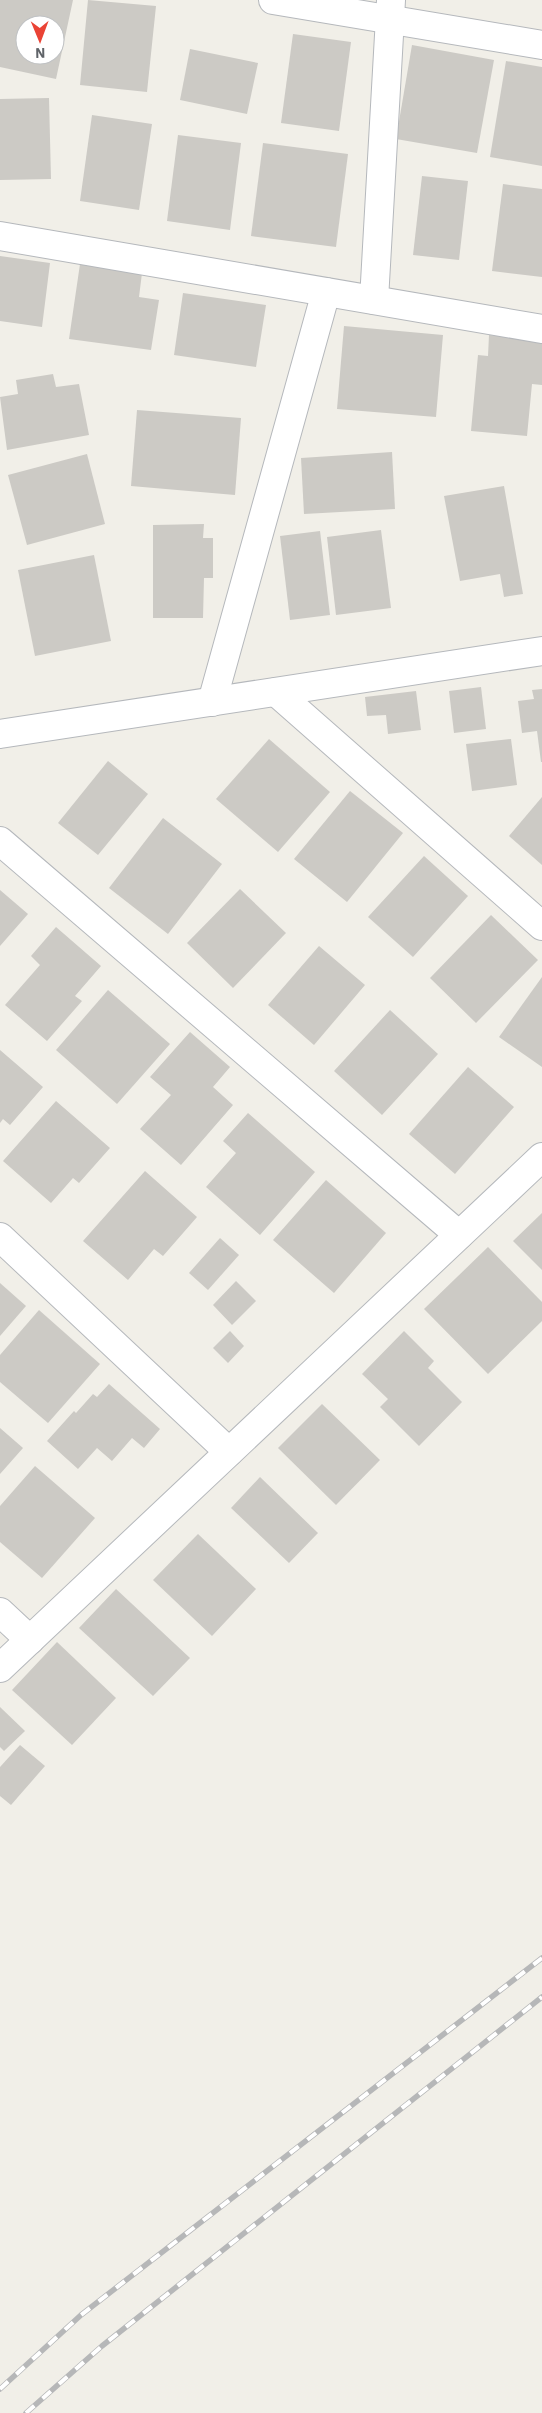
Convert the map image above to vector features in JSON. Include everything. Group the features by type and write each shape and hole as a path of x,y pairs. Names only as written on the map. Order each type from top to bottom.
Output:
{"street":[{"path":"273,0 390,9 542,45"},
{"path":"374,300 390,9"},
{"path":"0,236 542,329"},
{"path":"212,702 326,292"},
{"path":"0,734 542,651"},
{"path":"276,692 542,926"},
{"path":"0,841 460,1235"},
{"path":"0,1668 542,1156"},
{"path":"0,1238 229,1452"},
{"path":"0,1612 30,1640"}],"building":[{"path":"0,0 73,0 65,37 65,15 15,15 15,65 59,65 56,79 0,67"},
{"path":"88,0 156,6 147,92 80,85"},
{"path":"293,34 351,42 339,131 281,123"},
{"path":"412,45 494,60 477,153 396,139"},
{"path":"190,49 258,63 247,114 180,100"},
{"path":"506,61 542,67 542,166 490,157"},
{"path":"49,98 51,179 0,180 0,99"},
{"path":"92,115 152,124 139,210 80,201"},
{"path":"178,135 241,143 230,230 167,221"},
{"path":"263,143 348,154 336,247 251,236"},
{"path":"422,176 468,181 459,260 413,255"},
{"path":"503,184 542,189 542,277 492,271"},
{"path":"0,256 50,263 42,327 0,321"},
{"path":"80,264 142,273 139,297 159,300 151,350 69,339"},
{"path":"183,293 266,305 256,367 174,355"},
{"path":"344,326 443,335 436,417 337,409"},
{"path":"489,335 542,340 542,385 532,384 527,436 471,431 478,355 488,356"},
{"path":"53,374 56,387 79,384 89,435 7,450 0,397 18,394 16,380"},
{"path":"137,410 241,418 235,495 131,486"},
{"path":"392,452 395,509 304,514 301,458"},
{"path":"87,454 105,524 27,545 8,475"},
{"path":"504,486 523,594 504,597 500,574 460,581 444,496"},
{"path":"204,524 203,538 213,538 213,578 204,578 203,618 153,618 153,525"},
{"path":"381,530 391,608 336,615 327,537"},
{"path":"320,531 330,615 290,620 280,536"},
{"path":"94,555 111,641 35,656 18,570"},
{"path":"481,687 486,729 454,733 449,691"},
{"path":"542,689 541,762 537,731 522,733 518,701 534,699 532,690"},
{"path":"416,691 421,730 388,734 386,715 367,716 365,697"},
{"path":"269,739 330,792 278,852 216,799"},
{"path":"511,739 517,785 472,791 466,744"},
{"path":"108,761 148,794 98,855 58,823"},
{"path":"350,791 403,833 347,902 294,859"},
{"path":"542,797 542,865 509,836"},
{"path":"163,818 222,864 168,934 109,888"},
{"path":"424,856 468,896 413,957 368,917"},
{"path":"240,889 286,933 233,988 187,943"},
{"path":"0,890 28,914 0,946"},
{"path":"491,915 538,960 476,1023 430,978"},
{"path":"56,927 101,966 75,996 82,1001 47,1041 5,1005 40,965 31,956"},
{"path":"319,946 365,985 314,1045 268,1005"},
{"path":"542,977 542,1067 499,1037"},
{"path":"108,990 170,1044 117,1104 56,1050"},
{"path":"390,1010 438,1054 382,1115 334,1071"},
{"path":"190,1032 230,1067 213,1087 233,1105 181,1165 140,1129 171,1095 150,1077"},
{"path":"0,1050 43,1087 10,1125 3,1119 0,1123"},
{"path":"468,1067 514,1107 455,1174 409,1134"},
{"path":"56,1101 110,1148 79,1183 73,1178 51,1203 3,1161"},
{"path":"248,1113 315,1172 260,1235 206,1187 236,1153 223,1141"},
{"path":"145,1171 197,1217 163,1256 154,1249 128,1280 83,1241"},
{"path":"326,1180 386,1233 334,1293 273,1240"},
{"path":"542,1213 542,1270 513,1241"},
{"path":"220,1238 239,1255 208,1290 189,1273"},
{"path":"488,1247 542,1302 542,1321 488,1374 424,1309"},
{"path":"236,1281 256,1301 232,1325 213,1305"},
{"path":"0,1283 26,1306 0,1336"},
{"path":"39,1310 100,1364 48,1423 0,1382 0,1355"},
{"path":"230,1331 244,1346 228,1363 213,1348"},
{"path":"404,1331 434,1361 428,1368 462,1402 419,1446 380,1407 388,1399 362,1374"},
{"path":"109,1384 160,1429 144,1448 132,1438 112,1461 97,1448 78,1469 47,1441 74,1411 76,1413 93,1394 97,1397"},
{"path":"322,1404 380,1460 336,1505 278,1448"},
{"path":"0,1428 23,1448 0,1474"},
{"path":"35,1466 95,1518 42,1578 0,1542 0,1506"},
{"path":"260,1477 318,1533 289,1563 231,1508"},
{"path":"198,1534 256,1589 212,1636 153,1580"},
{"path":"116,1589 190,1658 153,1696 79,1628"},
{"path":"57,1642 116,1698 72,1745 12,1690"},
{"path":"0,1707 25,1731 4,1751 0,1747"},
{"path":"20,1745 45,1766 11,1805 0,1796 0,1767"}],"railway":[{"path":"0,2389 81,2315 542,1958"},
{"path":"26,2413 102,2346 542,1997"}]}
